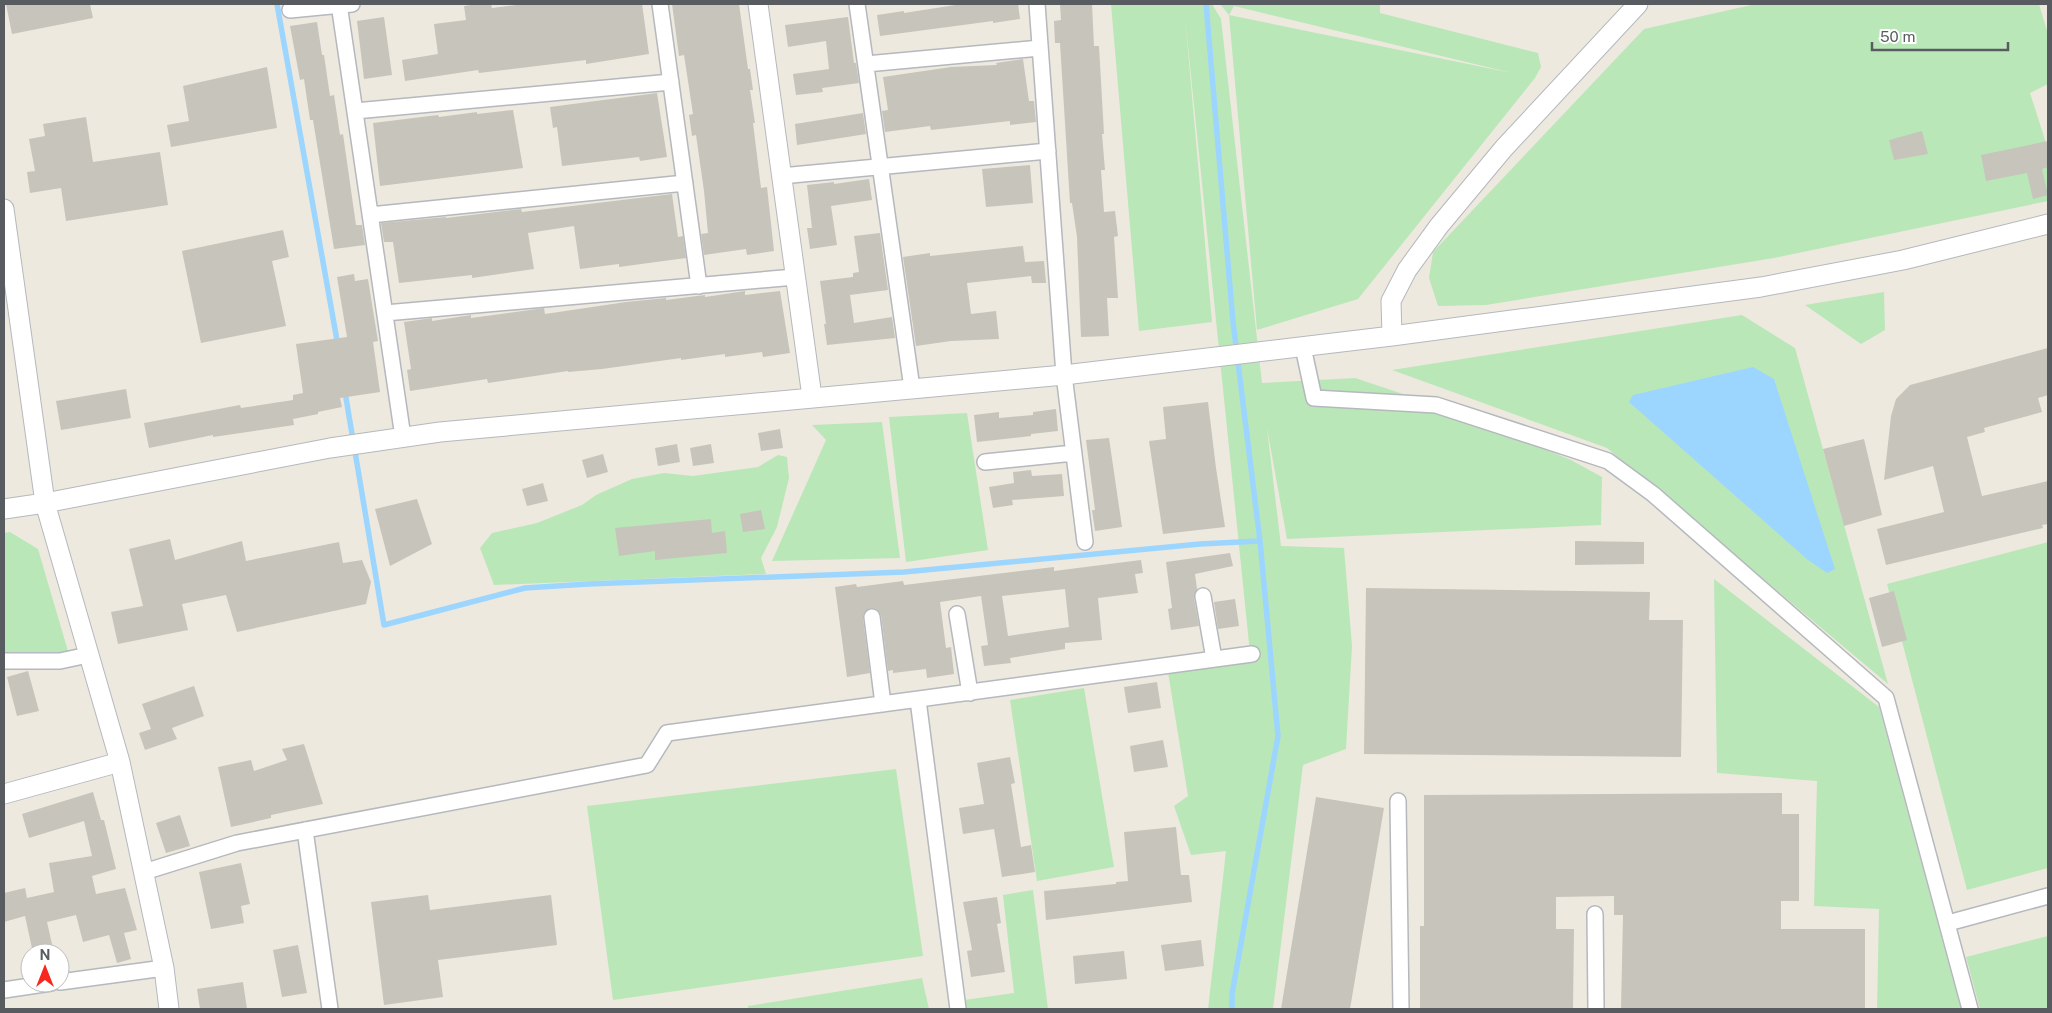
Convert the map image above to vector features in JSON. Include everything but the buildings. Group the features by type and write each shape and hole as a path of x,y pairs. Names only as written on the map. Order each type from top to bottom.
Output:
{"street":[{"path":"290,10 343,4 355,112 403,437"},
{"path":"660,4 699,286"},
{"path":"758,4 812,398"},
{"path":"857,4 912,388"},
{"path":"1037,4 1064,375 1085,542"},
{"path":"1392,336 1391,301 1407,270 1439,226 1530,119 1638,4"},
{"path":"866,64 1040,48"},
{"path":"355,112 671,82"},
{"path":"781,176 1048,151"},
{"path":"370,215 685,183"},
{"path":"4,209 45,503 120,762 164,968 170,1009"},
{"path":"4,509 45,503 321,449 450,431 1064,375 1392,336 1761,287 1904,260 2048,224"},
{"path":"384,313 794,277"},
{"path":"1303,347 1314,398 1436,405 1608,461 1653,494 1886,698 1970,1009"},
{"path":"985,462 1074,453"},
{"path":"1204,596 1214,659"},
{"path":"958,614 970,693"},
{"path":"872,618 883,704"},
{"path":"144,872 237,843 647,765 667,733 1252,654"},
{"path":"4,661 60,661 88,655"},
{"path":"918,700 958,1009"},
{"path":"4,794 120,762"},
{"path":"1398,801 1402,1009"},
{"path":"305,830 330,1009"},
{"path":"1948,923 2048,896"},
{"path":"1595,914 1596,1009"},
{"path":"70,981 164,968"},
{"path":"4,990 20,988"}],"green space":[{"path":"1111,4 1212,4 1221,19 1262,383 1355,378 1448,409 1571,460 1602,477 1601,525 1287,539 1267,428 1281,546 1344,548 1352,646 1346,749 1303,765 1273,1009 1208,1009 1226,851 1191,855 1174,806 1188,796 1167,666 1247,655 1251,663 1185,17 1212,322 1139,331"},
{"path":"1220,4 1380,4 1380,13 1538,53 1541,67 1535,78 1358,299 1257,330 1229,15","holes":["1234,6 1512,73 1229,15"]},
{"path":"1756,4 2039,4 2048,34 2048,84 2030,93 2048,149 2048,201 1774,258 1486,305 1438,306 1429,278 1433,252 1644,29"},
{"path":"1884,292 1885,330 1861,344 1805,305"},
{"path":"1742,315 1795,348 1888,684 1607,448 1392,370"},
{"path":"967,413 988,550 906,562 889,417"},
{"path":"882,422 900,558 772,561 826,440 812,425"},
{"path":"778,455 787,457 789,478 777,527 761,558 766,574 494,585 480,548 492,533 537,523 582,505 596,495 632,479 664,473 693,476 758,467"},
{"path":"10,532 38,549 70,658 4,658 4,533"},
{"path":"2048,542 2048,868 1967,890 1887,584"},
{"path":"1714,579 1879,707 1961,1009 1877,1009 1879,909 1814,906 1817,781 1717,773"},
{"path":"1084,688 1114,867 1037,881 1010,700"},
{"path":"896,769 923,956 613,1000 587,806"},
{"path":"1033,890 1048,1009 958,1009 957,1001 1014,993 1003,895"},
{"path":"2048,936 2048,1009 1980,1009 1966,957"},
{"path":"922,978 929,1009 748,1009 748,1006"}],"water":[{"path":"1753,367 1774,379 1835,569 1827,573 1808,560 1629,402 1633,395"}],"waterway":[{"path":"277,4 338,346"},
{"path":"1206,4 1233,322 1260,541 1278,736 1232,994 1232,1009"},
{"path":"345,392 384,625 525,588 904,572 1200,544 1260,541"}]}
